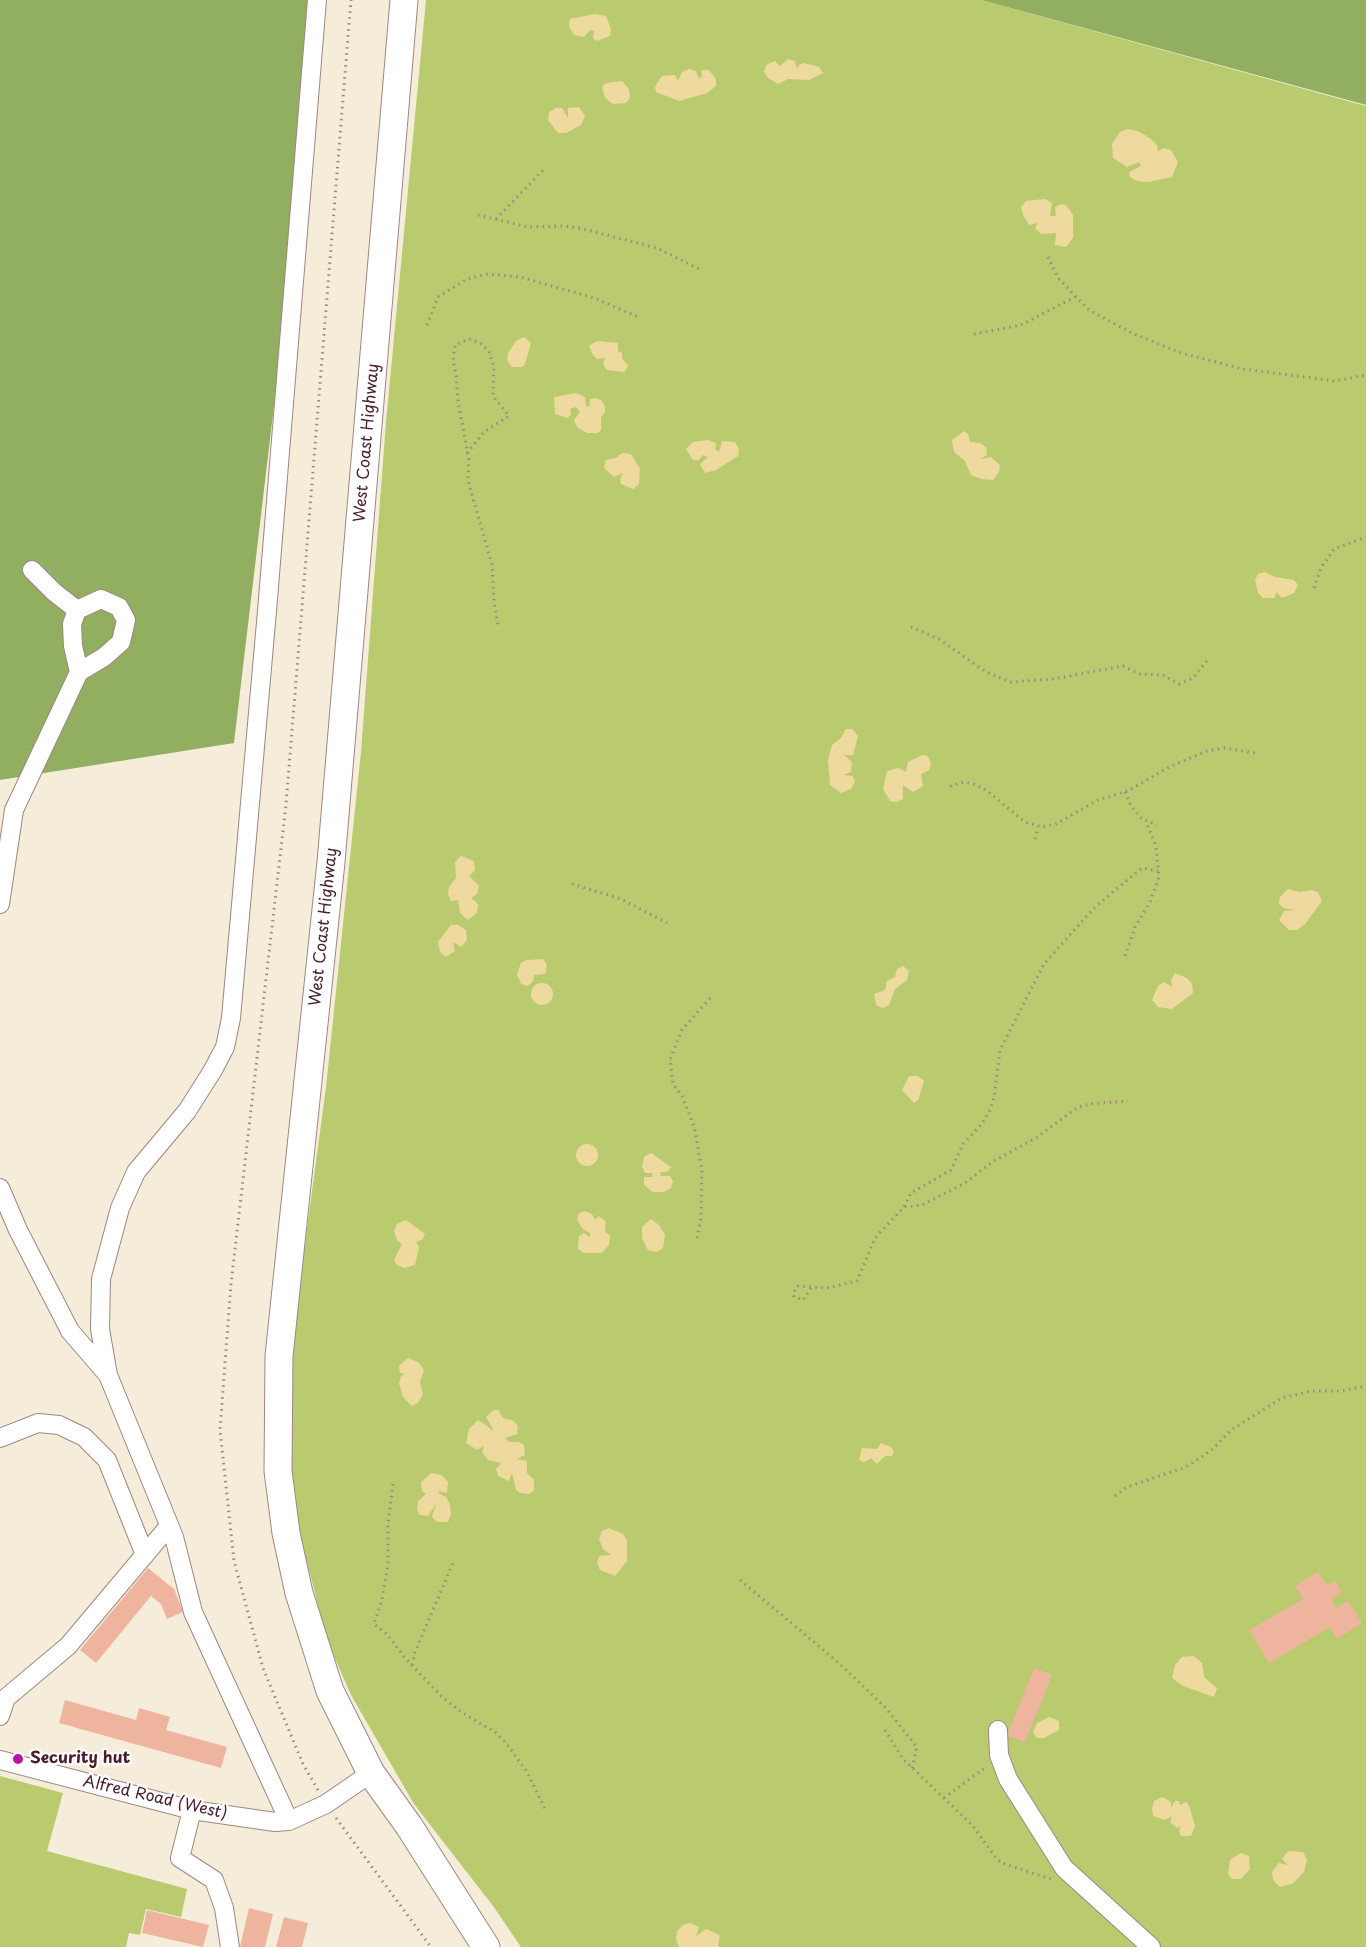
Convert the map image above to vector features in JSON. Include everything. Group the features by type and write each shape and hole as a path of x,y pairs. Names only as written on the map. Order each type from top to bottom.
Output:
{"highway":[{"name":"West Coast Highway","path":"404,0 351,643 279,1356 278,1471 286,1533 299,1593 330,1690 371,1773 410,1826 486,1947"},
{"name":"West Coast Highway","path":"410,1826 460,1881 505,1947"}],"lane":[{"path":"289,1821 193,1612 169,1526 108,1374 100,1329 101,1279 120,1208 136,1172 187,1111 213,1070 225,1047 231,1018 317,0"},
{"path":"32,570 54,592 77,610"},
{"path":"0,904 14,810 79,672 104,657 121,642 126,620 118,607 101,599 77,610 72,624 73,646 79,672"},
{"path":"0,1188 18,1230 70,1331 108,1374"},
{"path":"0,1438 38,1424 59,1425 84,1437 107,1461 145,1555"},
{"path":"0,1716 6,1698 68,1646 169,1526"},
{"path":"998,1730 1000,1758 1014,1791 1064,1868 1151,1947"},
{"name":"Alfred Road (West)","path":"0,1760 192,1810 275,1822 289,1821 326,1804 371,1773"},
{"path":"192,1810 180,1858 214,1880 224,1908 231,1947"}],"path":[{"path":"351,0 285,805 231,1284 220,1430 234,1561 263,1668 303,1764 326,1804 431,1947"},
{"path":"496,219 546,167"},
{"path":"478,215 528,227 565,226 583,229 657,248 699,269"},
{"path":"1048,256 1058,278 1089,310 1132,333 1203,360 1243,369 1335,381 1366,375"},
{"path":"427,325 438,297 467,279 486,274 520,277 594,298 638,317"},
{"path":"974,334 1021,325 1075,297"},
{"path":"467,453 485,431 509,416 494,396 494,367 489,352 482,344 469,339 454,345 452,355 467,453 468,481 493,569 494,602 498,625"},
{"path":"1314,588 1321,568 1334,549 1366,537"},
{"path":"911,627 939,639 986,672 1011,682 1053,679 1123,666 1140,674 1163,675 1179,684 1193,678 1209,658"},
{"path":"950,786 969,782 980,786 1025,822 1038,827 1056,824 1098,800 1125,792 1169,767 1207,751 1225,748 1255,753"},
{"path":"1125,792 1131,806 1146,822 1156,846 1158,871 1155,891 1135,927 1125,956"},
{"path":"1146,822 1158,825"},
{"path":"1035,839 1038,827"},
{"path":"811,1288 803,1300 794,1297 793,1293 798,1286 811,1288 843,1286 857,1281 875,1238 904,1207 917,1189 940,1179 951,1170 963,1144 986,1119 994,1098 1000,1050 1021,1005 1049,957 1093,909 1142,868 1158,871"},
{"path":"572,884 621,899 667,923"},
{"path":"696,1238 701,1217 702,1170 696,1133 685,1101 673,1084 670,1059 682,1030 711,997"},
{"path":"904,1207 922,1205 965,1183 992,1161 1028,1142 1078,1107 1128,1101"},
{"path":"1115,1496 1127,1487 1186,1467 1213,1449 1231,1430 1282,1398 1311,1391 1342,1391 1366,1386"},
{"path":"393,1484 388,1523 388,1564 382,1599 374,1624 387,1634 412,1665 455,1707 495,1732 506,1743 527,1772 546,1811"},
{"path":"412,1665 415,1652 453,1563"},
{"path":"740,1580 840,1664 885,1707 917,1747 912,1768"},
{"path":"885,1730 896,1750 973,1826 1002,1863 1053,1880"},
{"path":"944,1798 1000,1758"}],"green space":[{"path":"0,0 322,0 234,743 0,780"},
{"path":"426,0 981,0 1366,106 1366,1947 521,1947 493,1906 414,1804 351,1695 327,1640 298,1527 292,1468 290,1403 294,1325 326,1087 361,752 386,422"},
{"path":"981,0 1366,0 1366,105 1143,44"},
{"path":"0,1776 63,1793 47,1851 187,1889 181,1917 146,1909 140,1935 129,1933 126,1947 0,1947"}],"sand":[{"path":"595,14 606,16 611,29 610,36 597,41 593,38 594,31 590,30 584,37 574,35 569,26 570,19"},
{"path":"788,59 795,61 797,69 800,64 804,63 819,67 823,73 809,80 788,79 778,84 768,78 764,72 766,65 775,61 780,66"},
{"path":"689,69 696,71 699,79 702,76 701,70 709,70 716,79 716,86 707,93 679,101 656,92 655,87 662,76 675,75 678,81 682,72"},
{"path":"622,81 629,89 630,98 626,103 613,104 605,98 602,87 606,83"},
{"path":"579,107 585,116 581,125 566,133 558,133 548,120 549,112 556,108 562,108 568,118 568,108"},
{"path":"1128,129 1138,131 1151,139 1157,145 1158,152 1163,148 1171,150 1178,162 1172,177 1148,182 1137,181 1130,177 1129,172 1141,166 1139,162 1127,167 1113,158 1112,144 1120,132"},
{"path":"1045,199 1052,203 1050,216 1056,216 1055,207 1062,204 1067,206 1073,215 1073,238 1066,247 1055,245 1056,233 1041,234 1035,228 1038,223 1029,225 1023,215 1021,207 1026,201"},
{"path":"524,337 531,343 525,364 522,367 512,367 507,360 508,353 516,341"},
{"path":"597,341 618,343 618,351 622,353 622,359 628,365 625,372 607,370 603,364 605,358 597,359 593,355 589,346"},
{"path":"576,393 585,397 586,406 589,407 590,399 595,398 601,400 605,406 605,412 601,417 601,430 598,433 587,433 577,427 574,420 580,412 576,407 570,409 571,415 567,418 555,414 554,397"},
{"path":"964,431 968,434 970,442 980,443 986,447 987,455 980,459 991,457 1000,465 999,472 993,480 971,475 965,461 954,452 952,440"},
{"path":"708,440 716,443 715,449 719,452 722,441 735,442 739,450 738,456 716,470 705,473 700,464 708,457 703,455 699,460 693,460 686,449 693,442"},
{"path":"622,453 631,454 640,469 639,484 633,489 621,484 623,473 614,477 604,468 606,460 616,458"},
{"path":"1265,572 1275,577 1294,580 1298,585 1294,593 1282,598 1276,592 1275,598 1263,598 1258,593 1255,580 1258,574"},
{"path":"846,729 852,729 858,736 853,755 844,755 852,762 851,772 843,775 853,776 855,782 851,789 841,793 830,785 828,760 832,745 841,738"},
{"path":"922,755 928,756 931,763 929,770 921,774 923,786 913,792 903,785 903,799 896,802 890,801 883,789 887,771 898,768 906,772 908,762"},
{"path":"461,856 474,861 475,870 469,876 479,886 477,894 471,898 478,904 477,913 468,920 460,913 458,900 451,901 448,894 449,887 456,878 455,862"},
{"path":"1288,889 1299,892 1312,890 1318,892 1322,901 1305,924 1297,930 1289,930 1279,920 1284,911 1295,910 1283,908 1279,903 1280,897"},
{"path":"451,925 458,925 466,930 467,940 461,947 453,942 455,951 446,957 440,952 438,942"},
{"path":"543,959 547,965 545,974 534,975 533,981 528,986 521,984 517,974 521,963 527,960"},
{"path":"903,966 909,971 907,980 895,989 889,1005 883,1008 876,1005 874,994 885,990 887,981 895,977 897,969"},
{"path":"1175,973 1187,978 1192,984 1193,993 1172,1009 1158,1007 1152,1000 1158,986 1164,982 1172,987 1171,980"},
{"path":"542,983 550,986 553,994 550,1002 542,1005 534,1002 531,994 534,986"},
{"path":"909,1076 918,1076 924,1081 918,1100 914,1103 902,1090"},
{"path":"587,1144 595,1147 598,1155 595,1163 587,1166 579,1163 576,1155 579,1147"},
{"path":"651,1153 671,1167 667,1172 660,1172 661,1176 670,1176 673,1181 671,1188 664,1192 653,1192 644,1185 644,1177 653,1177 652,1173 645,1173 642,1166 644,1157"},
{"path":"585,1211 592,1214 595,1220 599,1216 606,1222 605,1231 610,1236 609,1245 602,1253 584,1253 578,1249 579,1236 584,1233 589,1237 591,1234 582,1228 577,1220 579,1213"},
{"path":"651,1219 659,1225 665,1235 663,1248 657,1252 648,1250 642,1238 642,1227"},
{"path":"406,1220 425,1234 423,1239 416,1242 419,1247 415,1265 404,1268 397,1265 394,1260 402,1244 397,1240 394,1231 397,1224"},
{"path":"408,1358 418,1362 424,1370 420,1382 423,1394 418,1403 412,1406 403,1397 399,1383 401,1376 405,1374 400,1373 399,1366"},
{"path":"494,1410 498,1410 503,1418 514,1421 518,1426 517,1434 505,1438 509,1442 519,1442 524,1445 525,1455 517,1459 527,1461 527,1473 534,1480 534,1490 529,1494 516,1490 512,1473 509,1481 498,1476 496,1469 501,1463 488,1460 482,1452 484,1446 477,1450 466,1443 469,1429 478,1420 494,1431 486,1417"},
{"path":"881,1443 891,1447 894,1452 892,1456 885,1456 877,1464 871,1458 864,1462 859,1460 862,1448 877,1449"},
{"path":"431,1473 442,1475 448,1482 447,1493 439,1491 438,1493 446,1497 450,1504 451,1514 448,1522 437,1522 432,1517 436,1504 428,1516 420,1515 417,1510 418,1501 426,1494 422,1491 421,1482"},
{"path":"609,1528 623,1534 627,1541 627,1561 615,1576 600,1570 597,1563 599,1556 611,1555 603,1549 599,1539 602,1531"},
{"path":"1194,1656 1202,1663 1204,1677 1217,1688 1214,1697 1183,1686 1172,1678 1175,1665 1182,1657"},
{"path":"1049,1717 1059,1721 1059,1730 1044,1738 1037,1738 1033,1732 1037,1723"},
{"path":"1162,1797 1171,1802 1171,1808 1175,1801 1179,1801 1180,1805 1186,1802 1189,1805 1195,1826 1191,1836 1181,1836 1179,1831 1181,1826 1177,1828 1170,1822 1172,1816 1165,1820 1153,1816 1154,1801"},
{"path":"1288,1851 1303,1852 1307,1860 1304,1872 1292,1884 1280,1887 1273,1880 1272,1872 1279,1863 1288,1865 1282,1859"},
{"path":"1241,1853 1249,1856 1250,1869 1241,1879 1232,1879 1228,1874 1230,1860"},
{"path":"690,1923 699,1927 696,1936 706,1929 720,1935 718,1947 679,1947 676,1939 677,1931 683,1925"}],"building":[{"path":"148,1568 174,1589 183,1612 167,1619 161,1604 151,1596 96,1663 80,1650"},
{"path":"1318,1572 1327,1585 1335,1581 1342,1593 1331,1599 1336,1608 1348,1601 1362,1623 1337,1639 1330,1627 1269,1663 1249,1630 1303,1599 1295,1586"},
{"path":"1034,1668 1052,1675 1025,1742 1007,1735"},
{"path":"65,1700 136,1720 139,1708 170,1717 166,1730 227,1747 221,1768 59,1723"},
{"path":"249,1908 273,1914 265,1947 240,1947"},
{"path":"147,1910 209,1925 203,1947 142,1933"},
{"path":"284,1917 308,1923 302,1947 276,1947"}],"place":[{"name":"Security hut","path":"18,1759"}]}
